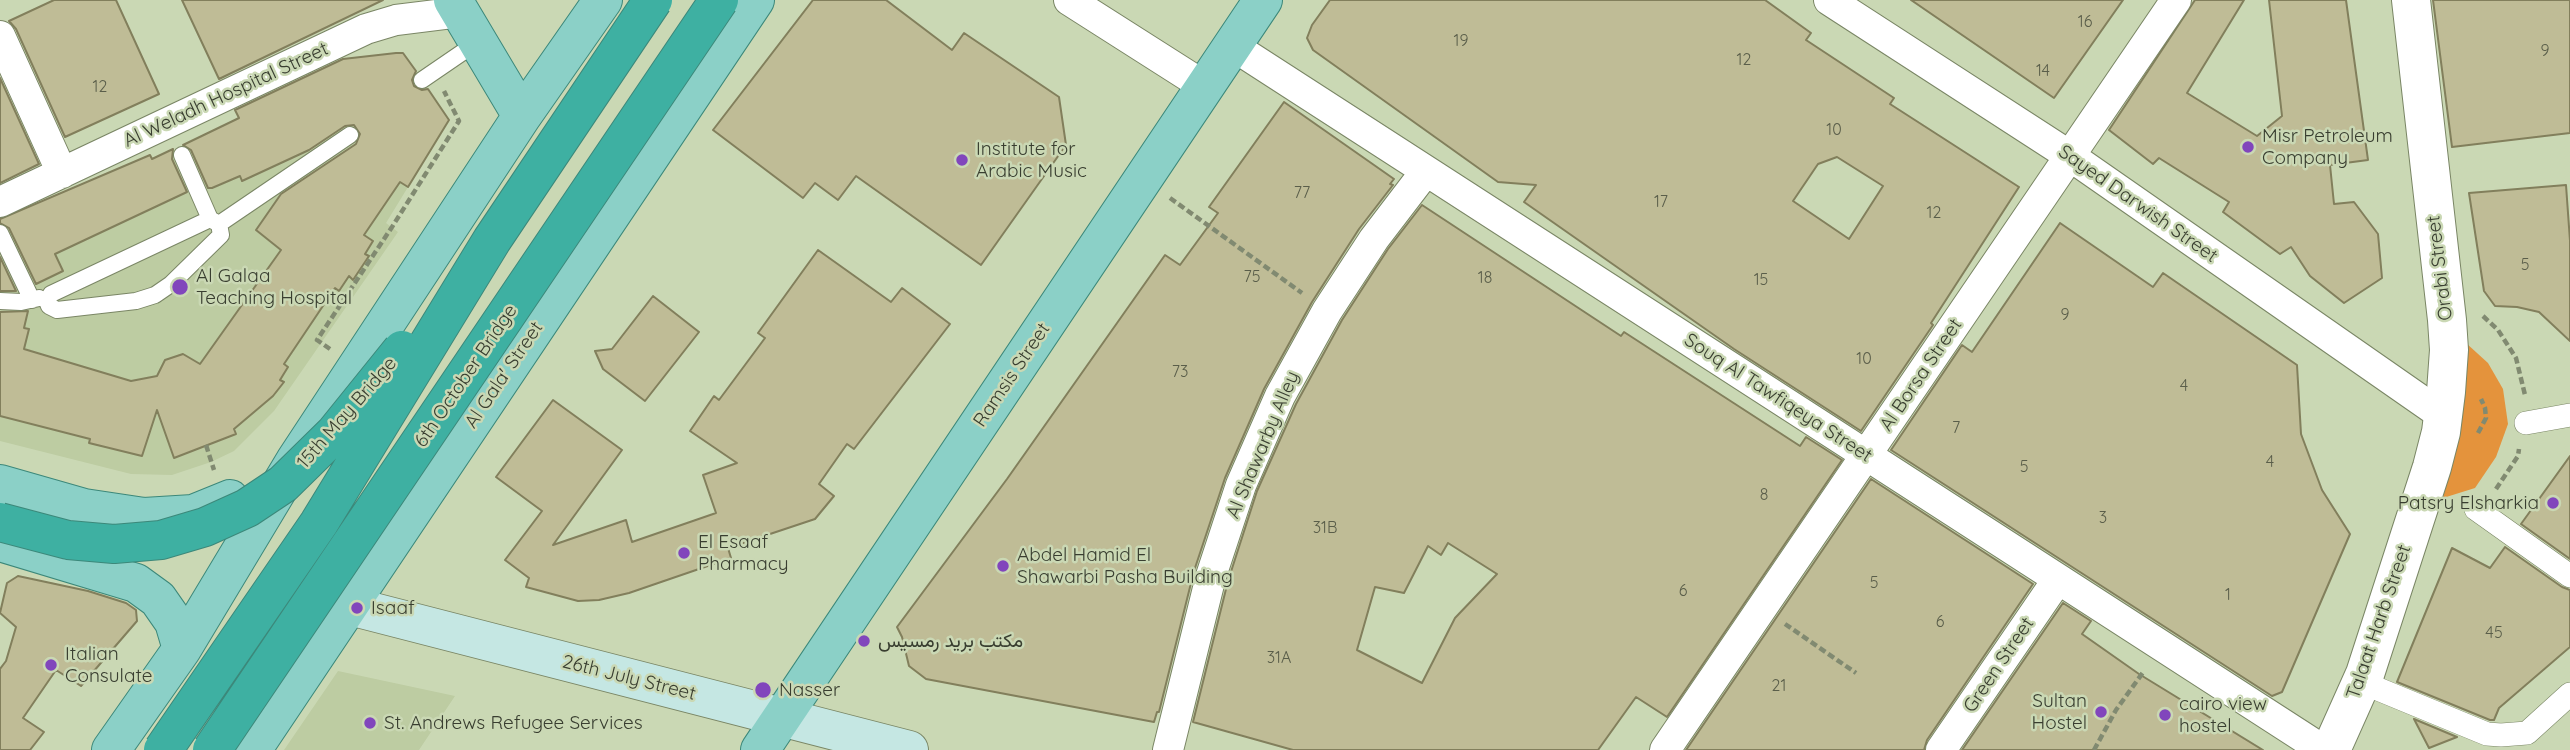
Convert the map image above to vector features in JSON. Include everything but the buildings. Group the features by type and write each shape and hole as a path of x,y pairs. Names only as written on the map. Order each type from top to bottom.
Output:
{"highway":[{"path":"163,750 319,523 492,240 653,0"},
{"name":"6th October Bridge","path":"212,750 719,0"},
{"name":"15th May Bridge","path":"0,522 68,540 114,544 172,537 205,527 247,508 283,484 335,433 492,240"}],"main road":[{"path":"111,750 182,649 295,461 357,366 522,116 603,0"},
{"name":"Al Gala' Street","path":"252,750 755,0"},
{"name":"Ramsis Street","path":"760,750 1263,0"},
{"path":"464,18 522,116"},
{"path":"0,484 84,508 120,514 144,517 193,514 242,494 295,461"},
{"path":"0,542 136,583 158,599 174,622 182,649"},
{"name":"26th July Street","path":"350,606 909,750"}],"street":[{"path":"1069,0 1204,86"},
{"name":"Sayed Darwish Street","path":"1829,0 2070,156 2442,415"},
{"name":"Al Borsa Street","path":"1665,750 2176,0"},
{"name":"Orabi Street","path":"2410,532 2432,467 2442,415 2449,350 2411,0"},
{"name":"Al Weladh Hospital Street","path":"0,202 366,29 396,20 464,18"},
{"path":"0,36 62,173"},
{"name":"Souq Al Tawfiqeya Street","path":"1233,46 2323,750"},
{"name":"Al Shawarby Alley","path":"1168,750 1210,576 1241,485 1280,396 1326,311 1374,239 1426,170"},
{"path":"2526,423 2570,415"},
{"path":"2476,509 2570,576"},
{"name":"Talaat Harb Street","path":"2331,750 2361,682 2410,532"},
{"name":"Green Street","path":"1941,750 2058,579"},
{"path":"2361,682 2487,734 2502,743 2528,733 2570,694"}],"lane":[{"path":"428,76 464,18"},
{"path":"0,233 41,298 57,310 136,301 155,295 171,284 218,239 222,229 215,222 167,123"},
{"path":"0,301 41,298 215,222 350,135"}],"path":[{"path":"357,366 317,340 459,121 428,76"},
{"path":"1144,178 1326,311"},
{"path":"2442,293 2474,308 2498,330 2516,358 2525,390 2526,423 2518,456 2500,485 2476,509"},
{"path":"1761,608 1856,673"},
{"path":"2094,750 2116,710 2161,646"}],"shaded area":[{"name":"Al Galaa Teaching Hospital","path":"396,53 404,55 449,120 386,223 398,232 274,411 234,451 172,475 131,474 0,441 0,227 150,155 153,160 372,56"},
{"path":"2466,343 2488,363 2503,389 2508,424 2496,457 2475,488 2443,498"},
{"name":"St. Andrews Refugee Services","path":"338,671 455,696 419,750 284,750"}],"place":[{"name":"Misr Petroleum Company","path":"2248,147"},
{"name":"Institute for Arabic Music","path":"962,160"},
{"name":"Al Galaa Teaching Hospital","path":"180,287"},
{"name":"Patsry Elsharkia","path":"2553,503"},
{"name":"El Esaaf Pharmacy","path":"684,553"},
{"name":"Abdel Hamid El Shawarbi Pasha Building","path":"1003,566"},
{"name":"Isaaf","path":"357,608"},
{"name":"مكتب بريد رمسيس","path":"864,641"},
{"name":"Italian Consulate","path":"51,665"},
{"name":"Nasser","path":"763,690"},
{"name":"Sultan Hostel","path":"2101,712"},
{"name":"cairo view hostel","path":"2165,715"},
{"name":"St. Andrews Refugee Services","path":"370,723"}]}
